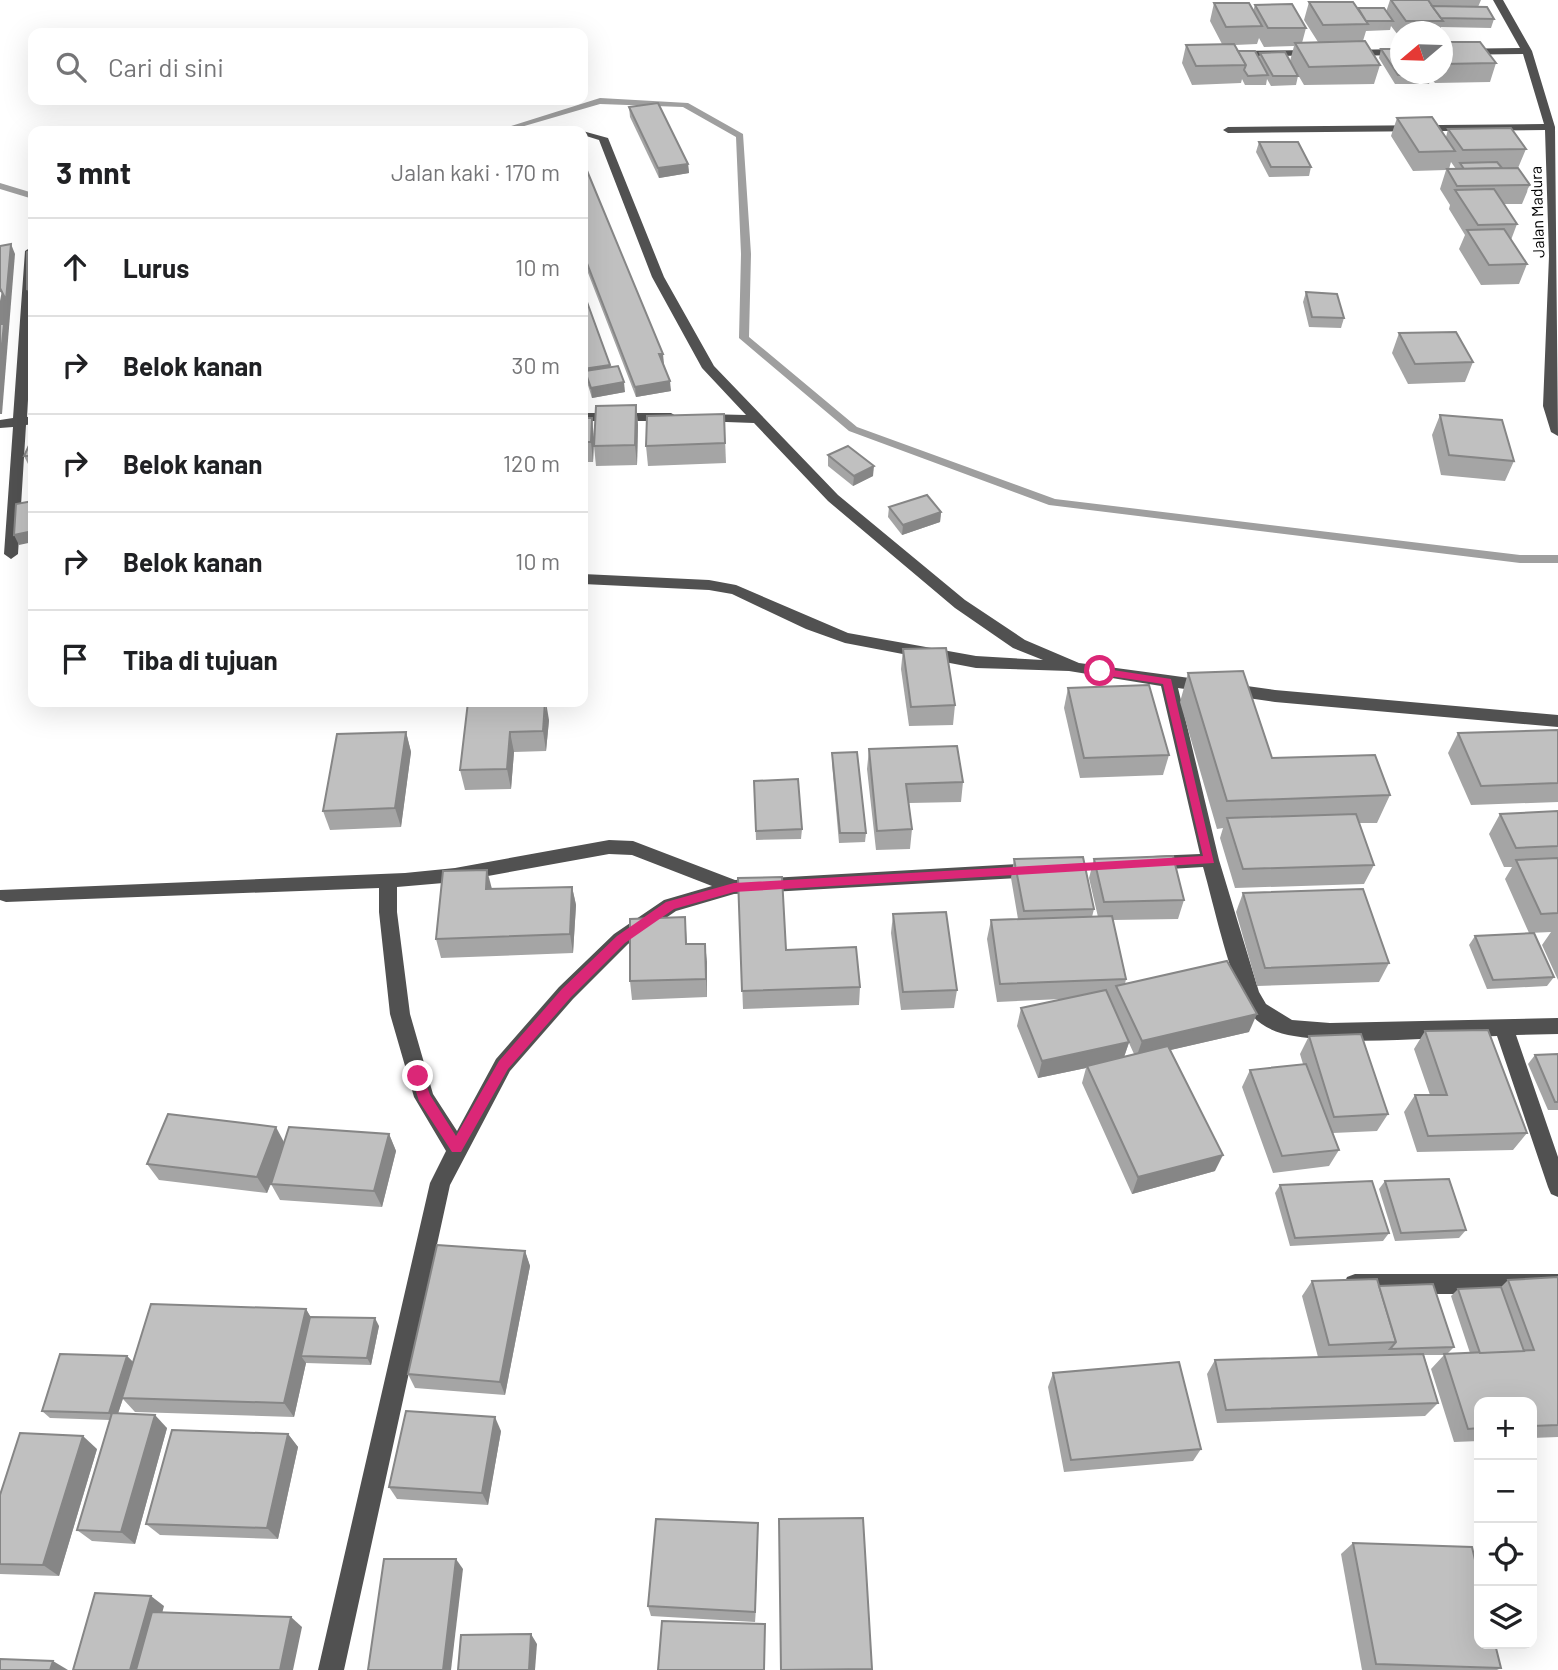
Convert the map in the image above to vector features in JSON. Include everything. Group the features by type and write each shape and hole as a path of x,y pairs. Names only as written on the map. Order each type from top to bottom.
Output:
{"street":[{"name":"Jalan Madura","path":"1498,0 1527,51 1550,127 1555,256 1550,406 1558,432"},
{"path":"1453,52 1527,51"},
{"path":"1224,54 1390,52"},
{"path":"1227,130 1550,127"},
{"path":"588,134 603,138 649,255 685,329 709,368 833,498 960,604 1019,644 1077,668"},
{"path":"10,554 27,420 28,251"},
{"path":"588,417 759,419"},
{"path":"0,424 27,420"},
{"path":"588,579 709,585 736,590 845,638 976,662 1077,668 1275,696 1558,721"},
{"path":"1168,681 1210,860 1250,994 1259,1010 1278,1024 1331,1031 1558,1026"},
{"path":"6,895 388,881 455,875 609,847 633,848 734,887"},
{"path":"1128,865 1210,860"},
{"path":"331,1670 440,1183 456,1148 503,1065 566,993 621,939 670,905 734,887 1047,869"},
{"path":"388,881 388,912 400,1014 424,1097 456,1148"},
{"path":"1504,1027 1558,1187"},
{"path":"1338,1284 1558,1284"}],"building":[{"path":"1391,0 1428,0 1443,21 1406,21"},
{"path":"1309,2 1353,2 1368,24 1323,25"},
{"path":"1214,3 1249,3 1262,26 1226,27"},
{"path":"1292,4 1306,28 1268,28 1255,5"},
{"path":"1432,6 1487,7 1494,19 1441,18"},
{"path":"1358,8 1384,8 1393,21 1390,21 1366,21"},
{"path":"1365,41 1380,65 1309,67 1295,43"},
{"path":"1453,42 1480,42 1496,63 1453,64"},
{"path":"1234,44 1246,65 1196,66 1186,45"},
{"path":"1381,49 1390,49 1390,63"},
{"path":"1238,51 1255,51 1268,75 1248,76 1244,70 1246,65"},
{"path":"1285,52 1298,76 1273,76 1260,53"},
{"path":"658,103 688,164 658,168 629,107"},
{"path":"1432,117 1455,151 1419,152 1397,118"},
{"path":"1511,128 1526,149 1463,150 1448,129"},
{"path":"1259,142 1298,142 1311,167 1271,167"},
{"path":"1497,162 1502,168 1464,169 1460,163"},
{"path":"1518,168 1530,185 1457,186 1447,169"},
{"path":"588,173 663,354 659,354 670,381 635,387 588,266"},
{"path":"1494,189 1517,224 1478,225 1455,190"},
{"path":"1504,229 1527,264 1489,265 1467,230"},
{"path":"11,244 6,300 0,291 0,246"},
{"path":"27,252 28,252 27,289"},
{"path":"1306,292 1337,294 1344,318 1312,317"},
{"path":"588,305 610,365 588,368"},
{"path":"0,324 4,324 0,363"},
{"path":"1456,332 1473,362 1415,364 1399,333"},
{"path":"618,366 624,382 591,388 588,371"},
{"path":"636,405 635,445 594,446 596,406"},
{"path":"724,414 725,443 646,446 647,416"},
{"path":"1440,415 1502,420 1514,461 1449,455"},
{"path":"588,418 592,418 591,442 588,442"},
{"path":"848,446 874,466 854,476 828,455"},
{"path":"927,495 941,512 903,525 889,507"},
{"path":"28,502 28,532 14,535 16,504"},
{"path":"946,648 955,705 911,707 903,649"},
{"path":"1243,671 1272,758 1375,755 1390,795 1227,801 1188,673"},
{"path":"1149,685 1169,755 1084,758 1068,688"},
{"path":"467,707 545,707 543,731 510,732 507,769 460,770"},
{"path":"1558,730 1558,783 1481,786 1458,733"},
{"path":"406,732 395,808 323,811 337,734"},
{"path":"957,746 963,782 906,784 912,829 877,831 869,749"},
{"path":"857,752 866,833 840,833 832,753"},
{"path":"798,779 802,829 756,831 754,781"},
{"path":"1558,811 1558,846 1516,848 1500,814"},
{"path":"1356,814 1374,865 1243,869 1227,818"},
{"path":"1173,856 1184,900 1104,902 1094,859"},
{"path":"1083,857 1094,909 1024,911 1014,859"},
{"path":"1558,858 1558,913 1541,914 1516,860"},
{"path":"487,870 486,889 572,887 570,934 436,939 443,871"},
{"path":"782,877 786,950 856,947 860,987 742,991 738,878"},
{"path":"1363,889 1389,963 1265,968 1243,893"},
{"path":"946,912 957,990 903,992 893,914"},
{"path":"1112,916 1126,979 1000,984 991,920"},
{"path":"685,917 686,944 705,944 706,979 630,981 630,919"},
{"path":"1534,933 1554,977 1493,980 1475,936"},
{"path":"1227,961 1257,1014 1142,1041 1116,986"},
{"path":"1106,990 1129,1042 1042,1061 1021,1008"},
{"path":"1488,1030 1527,1133 1428,1136 1415,1095 1447,1095 1425,1031"},
{"path":"1361,1034 1388,1114 1334,1117 1309,1036"},
{"path":"1168,1046 1223,1155 1138,1177 1087,1066"},
{"path":"1558,1054 1558,1102 1555,1102 1535,1055"},
{"path":"1306,1064 1339,1150 1282,1156 1250,1070"},
{"path":"168,1114 276,1127 257,1177 147,1164"},
{"path":"289,1127 389,1134 374,1191 271,1184"},
{"path":"1449,1179 1466,1230 1401,1233 1385,1181"},
{"path":"1372,1181 1389,1233 1295,1238 1280,1185"},
{"path":"437,1245 525,1251 500,1382 408,1374"},
{"path":"1558,1277 1558,1425 1537,1426 1537,1397 1474,1397 1474,1428 1468,1429 1444,1354 1534,1350 1508,1280"},
{"path":"1377,1279 1396,1342 1329,1345 1312,1281"},
{"path":"1433,1284 1454,1347 1390,1349 1396,1342 1379,1286"},
{"path":"1501,1287 1524,1351 1480,1353 1458,1289"},
{"path":"151,1304 306,1309 284,1403 122,1398"},
{"path":"310,1317 375,1318 367,1358 301,1356"},
{"path":"60,1354 127,1356 109,1413 42,1411"},
{"path":"1423,1354 1438,1403 1226,1410 1215,1360"},
{"path":"1179,1362 1201,1449 1071,1460 1053,1373"},
{"path":"406,1411 495,1417 482,1493 389,1487"},
{"path":"112,1413 155,1415 121,1532 77,1530"},
{"path":"172,1430 288,1434 267,1528 146,1524"},
{"path":"20,1433 83,1436 43,1565 0,1564 0,1495"},
{"path":"863,1518 872,1669 781,1670 779,1519"},
{"path":"656,1519 758,1523 755,1612 648,1606"},
{"path":"1353,1543 1472,1547 1474,1649 1496,1649 1501,1668 1376,1664"},
{"path":"384,1559 456,1559 443,1670 368,1670"},
{"path":"95,1593 151,1596 130,1670 73,1670"},
{"path":"152,1612 291,1617 280,1670 136,1670"},
{"path":"662,1621 765,1624 764,1670 658,1670"},
{"path":"531,1634 529,1670 458,1670 461,1635"},
{"path":"0,1659 53,1661 50,1670 0,1670"}],"waterway":[{"path":"588,105 600,101 685,105 740,136 746,254 744,338 853,429 1053,502 1520,559 1558,559"},
{"path":"516,126 587,105"},
{"path":"0,186 28,194"}],"route":[{"path":"418,1076 424,1097 456,1148 503,1065 566,993 621,939 670,905 734,887 1210,860 1168,681 1100,671"}]}
